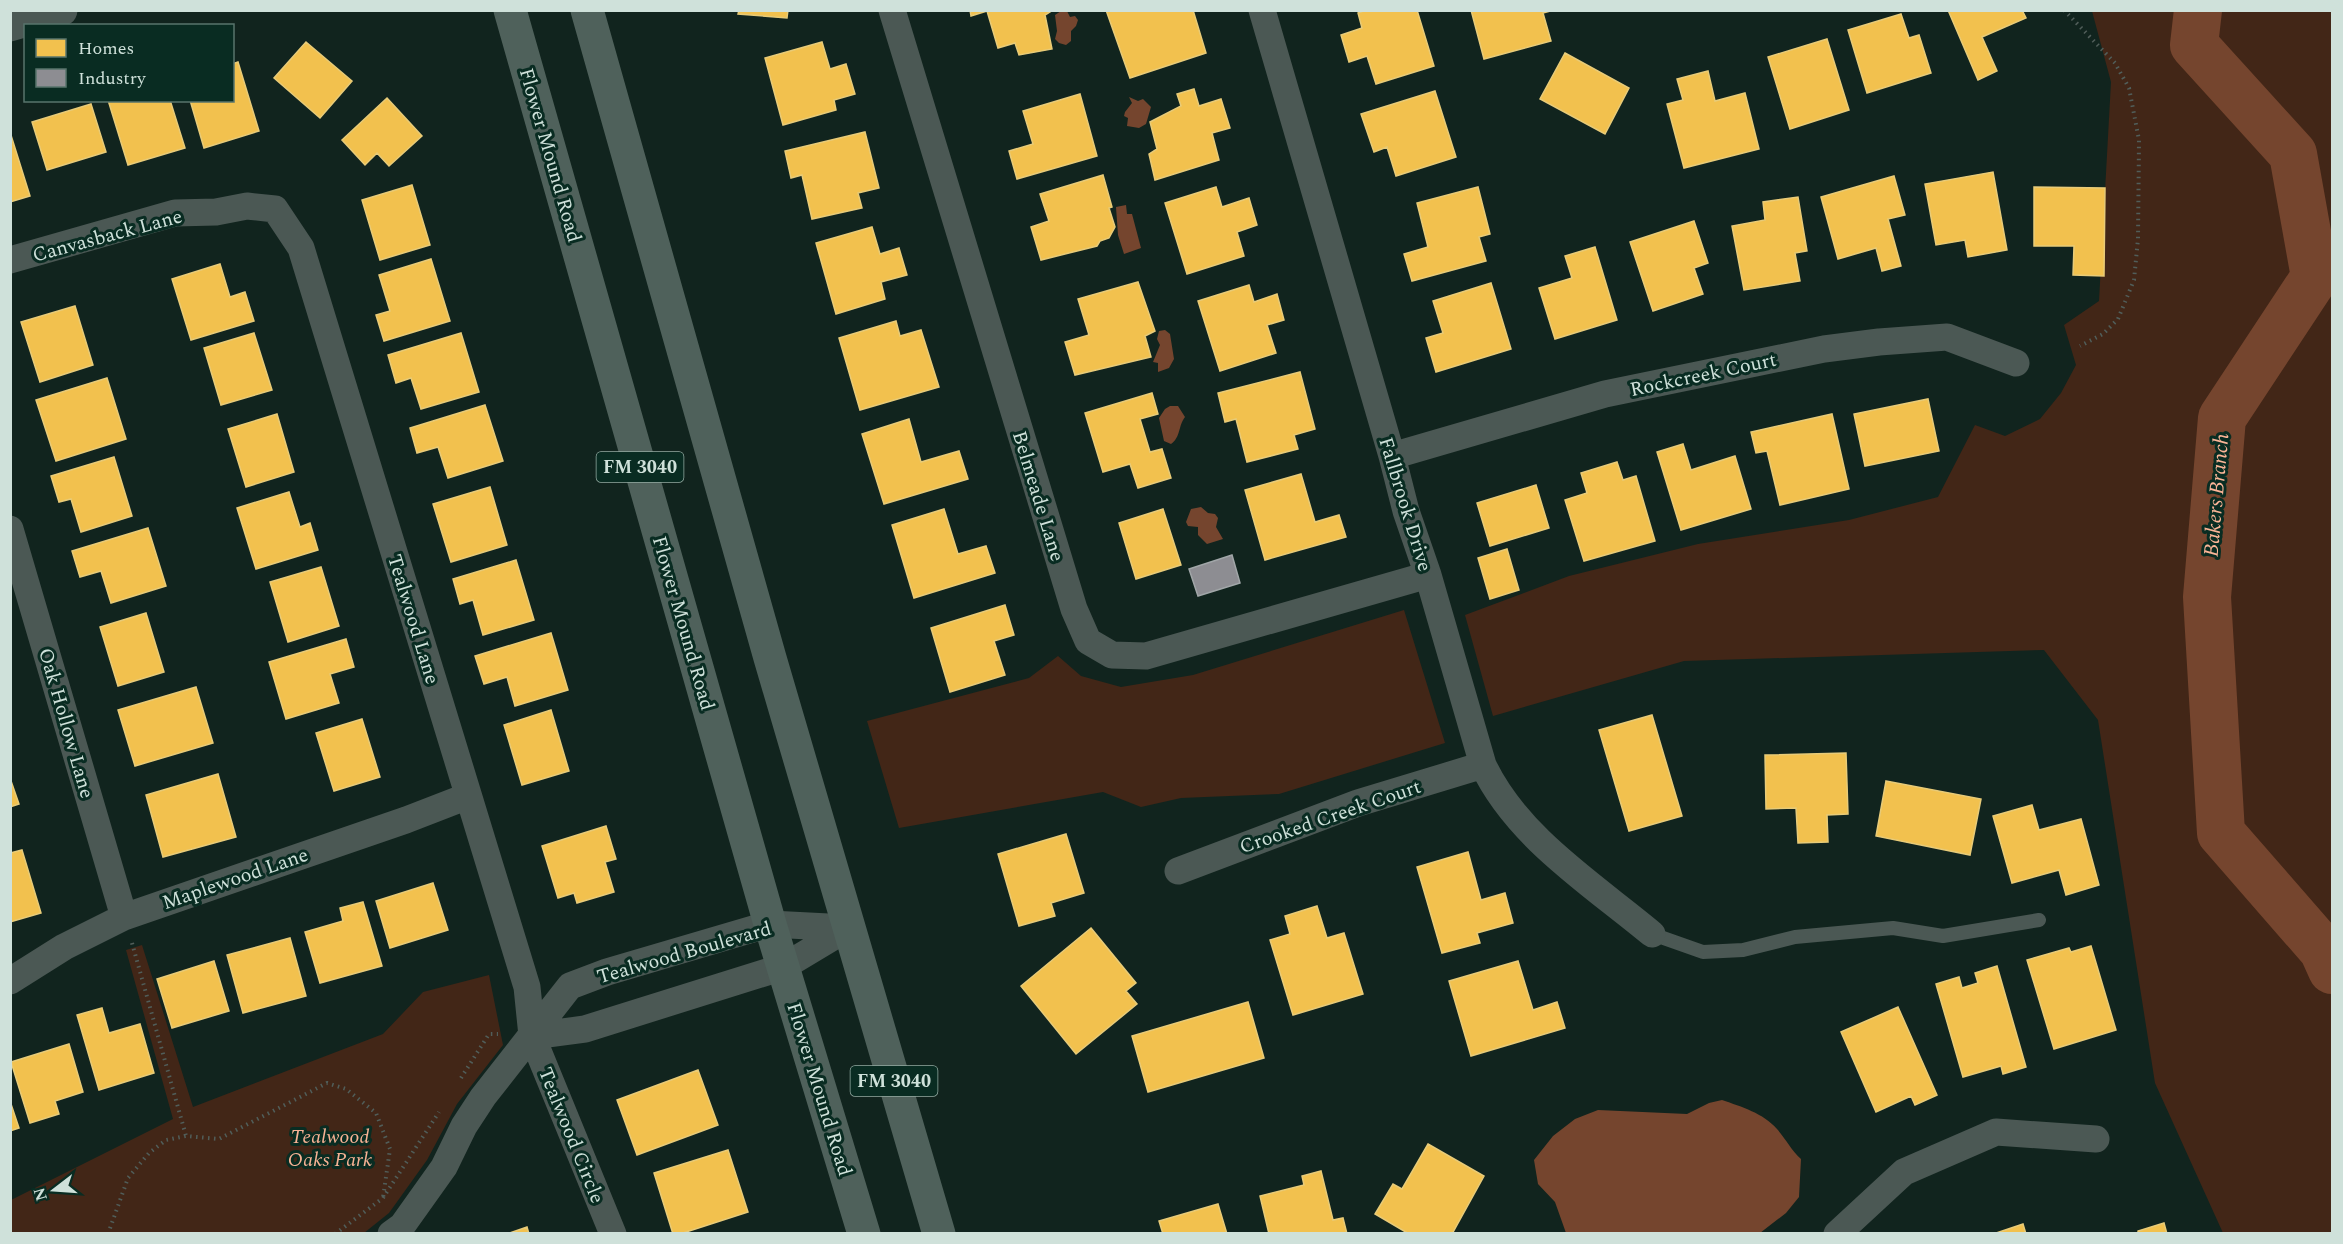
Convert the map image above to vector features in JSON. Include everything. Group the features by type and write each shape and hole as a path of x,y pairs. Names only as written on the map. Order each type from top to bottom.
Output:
{"main road":[{"path":"10,25 60,10"},
{"name":"Flower Mound Road","path":"510,10 770,924 864,1233"},
{"name":"FM 3040","path":"587,10 848,928 939,1233"}],"street":[{"name":"Belmeade Lane","path":"892,10 1074,609 1088,641 1112,655 1146,656 1428,575"},
{"name":"Fallbrook Drive","path":"1262,10 1406,511 1428,575 1482,765 1492,786 1538,841 1652,934"},
{"name":"Canvasback Lane","path":"10,260 175,213 216,212 247,206 275,209"},
{"name":"Tealwood Lane","path":"275,209 301,248 526,987 532,1036"},
{"name":"Rockcreek Court","path":"1392,456 1605,394 1824,349 1947,337 2016,363"},
{"name":"Oak Hollow Lane","path":"10,529 124,917"},
{"name":"Crooked Creek Court","path":"1178,871 1358,803 1482,765"},
{"name":"Maplewood Lane","path":"10,981 64,947 124,917 406,820 468,796"},
{"name":"Tealwood Boulevard","path":"392,1233 402,1226 444,1167 464,1126 483,1097 570,986 607,972 770,924 848,928"},
{"name":"Tealwood Boulevard","path":"532,1036 585,1029 783,967 848,928"},
{"name":"Tealwood Circle","path":"532,1036 613,1233"},
{"path":"1837,1233 1904,1172 1996,1132 2096,1139"}],"lane":[{"path":"1652,934 1703,952 1743,950 1795,937 1893,928 1943,936 2039,920"}],"path":[{"path":"2064,10 2115,63 2129,88 2139,140 2138,239 2134,280 2118,319 2103,334 2080,346"},
{"path":"124,917 186,1136"},
{"path":"458,1082 489,1034 532,1036"},
{"path":"108,1233 128,1178 148,1153 166,1140 186,1136 219,1139 327,1083 346,1089 376,1113 390,1149 383,1198"},
{"path":"334,1233 383,1198 439,1111"}],"green space":[{"path":"2092,11 2332,11 2332,1233 2223,1233 2155,1083 2098,720 2044,650 1684,661 1493,716 1465,615 1569,576 1698,544 1849,520 1938,497 1975,425 2005,436 2040,419 2061,393 2076,365 2064,325 2099,301 2111,82"},
{"path":"1404,610 1445,743 1279,794 1181,798 1141,807 1103,792 899,828 867,721 1029,678 1058,656 1081,676 1121,687 1193,675"},
{"name":"Tealwood Oaks Park","path":"142,945 193,1107 383,1034 423,992 489,975 503,1045 457,1104 427,1160 389,1213 364,1233 11,1233 11,1200 173,1119 126,950"}],"shaded area":[{"path":"1061,11 1067,11 1070,17 1075,16 1078,20 1071,31 1071,41 1066,45 1055,39 1057,31 1055,15"},
{"path":"1129,97 1138,101 1143,99 1151,107 1146,124 1139,128 1127,126 1128,118 1124,116 1132,103"},
{"path":"1126,205 1127,214 1132,214 1141,248 1124,254 1118,235 1116,207"},
{"path":"1165,330 1170,334 1174,359 1169,368 1158,372 1158,363 1153,362 1160,345 1157,339 1159,331"},
{"path":"1170,406 1178,406 1185,417 1171,444 1164,441 1159,418"},
{"path":"1201,507 1218,518 1216,527 1223,539 1207,544 1198,535 1198,527 1188,526 1186,522 1191,509"},
{"path":"1722,1100 1752,1111 1771,1123 1801,1159 1799,1197 1786,1213 1760,1233 1566,1233 1555,1202 1538,1184 1534,1160 1553,1136 1575,1119 1598,1110 1687,1114 1709,1103"}],"building: Homes":[{"path":"739,10 788,10 787,18 738,14"},
{"path":"970,10 1053,10 1045,15 1052,49 1019,55 1015,43 998,48 987,11 971,16"},
{"path":"1106,10 1193,10 1206,53 1130,78"},
{"path":"1366,10 1417,10 1434,66 1376,84 1367,56 1349,62 1341,35 1362,28 1358,13"},
{"path":"1471,10 1554,10 1543,13 1551,41 1484,59"},
{"path":"1948,10 2022,10 2026,18 1982,37 1997,71 1978,80"},
{"path":"1901,14 1909,38 1919,35 1931,73 1867,93 1848,30"},
{"path":"1827,39 1849,110 1790,129 1768,57"},
{"path":"306,42 352,81 320,118 274,78"},
{"path":"822,42 830,69 846,64 855,94 834,100 836,110 783,125 765,58"},
{"path":"1565,53 1629,88 1605,134 1540,99"},
{"path":"238,62 259,131 204,148 191,102 234,102 234,63"},
{"path":"1708,71 1715,101 1745,93 1759,149 1684,168 1667,104 1683,100 1677,79"},
{"path":"1194,89 1199,106 1221,99 1230,128 1212,133 1219,160 1155,180 1149,154 1157,149 1150,122 1181,106 1177,94"},
{"path":"1435,91 1456,157 1396,176 1387,147 1374,152 1361,114"},
{"path":"1080,94 1097,156 1017,179 1009,151 1033,144 1023,111"},
{"path":"387,98 422,136 389,166 377,153 365,165 342,140"},
{"path":"109,102 171,102 185,148 128,165"},
{"path":"91,104 106,152 47,170 32,122"},
{"path":"10,132 30,196 10,202"},
{"path":"865,132 879,188 858,193 862,208 812,219 802,175 791,178 785,151"},
{"path":"1993,172 2007,250 1968,257 1965,240 1936,245 1925,184"},
{"path":"1103,175 1115,227 1109,238 1100,241 1097,246 1041,260 1031,227 1049,221 1040,194"},
{"path":"1894,176 1905,215 1888,219 1901,266 1882,271 1876,248 1838,259 1821,197"},
{"path":"412,185 430,245 380,260 362,200"},
{"path":"1216,187 1222,207 1249,198 1257,225 1237,232 1244,256 1187,274 1165,203"},
{"path":"1478,187 1490,234 1479,237 1486,261 1412,281 1404,254 1428,247 1417,203"},
{"path":"2034,187 2105,188 2104,276 2073,275 2074,246 2034,246"},
{"path":"1798,197 1807,251 1795,253 1800,281 1744,290 1732,226 1765,220 1763,202"},
{"path":"1694,221 1708,263 1694,268 1703,294 1653,311 1630,242"},
{"path":"872,227 880,254 899,248 907,275 881,282 885,299 836,314 816,243"},
{"path":"1595,247 1617,320 1555,339 1539,288 1572,278 1565,256"},
{"path":"431,259 450,321 384,341 376,315 390,311 379,275"},
{"path":"220,264 230,297 245,292 254,321 191,340 172,279"},
{"path":"1138,282 1155,331 1145,336 1151,357 1075,375 1065,342 1089,335 1078,299"},
{"path":"1491,283 1511,349 1436,372 1426,338 1443,333 1433,301"},
{"path":"1249,285 1254,302 1277,294 1284,320 1267,325 1276,353 1220,371 1198,301"},
{"path":"75,306 93,365 40,382 21,322"},
{"path":"896,321 900,336 921,330 939,387 860,410 839,338"},
{"path":"254,333 272,390 221,405 204,348"},
{"path":"461,333 479,392 421,409 411,378 396,383 388,355"},
{"path":"1300,372 1315,429 1294,435 1298,449 1247,462 1236,419 1225,422 1218,393"},
{"path":"107,378 126,439 56,461 36,400"},
{"path":"1152,393 1158,414 1140,419 1150,452 1162,449 1171,478 1138,488 1130,464 1103,472 1085,413"},
{"path":"1928,399 1939,451 1865,466 1854,414"},
{"path":"485,405 503,461 448,478 438,447 417,453 410,428"},
{"path":"277,414 294,472 246,487 228,429"},
{"path":"1832,414 1849,489 1780,505 1767,451 1756,453 1751,432"},
{"path":"909,419 921,462 959,451 968,479 884,504 862,434"},
{"path":"1683,444 1691,470 1735,456 1751,509 1681,530 1657,452"},
{"path":"114,457 132,516 81,532 71,499 59,502 51,476"},
{"path":"1617,462 1623,480 1636,476 1655,541 1584,561 1565,500 1587,493 1581,473"},
{"path":"1301,474 1315,522 1339,515 1346,537 1265,560 1245,490"},
{"path":"1536,485 1549,528 1490,546 1477,503"},
{"path":"490,487 507,545 451,562 433,504"},
{"path":"289,492 300,527 310,523 318,550 256,569 237,508"},
{"path":"944,509 958,554 986,546 995,573 914,598 892,525"},
{"path":"1163,509 1181,565 1136,579 1119,523"},
{"path":"148,528 166,586 111,603 101,571 80,577 72,551"},
{"path":"1507,549 1519,590 1490,599 1478,558"},
{"path":"516,560 534,620 483,635 473,600 460,604 453,579"},
{"path":"321,567 339,626 288,642 270,582"},
{"path":"1005,605 1014,635 994,641 1005,675 950,692 931,628"},
{"path":"146,613 164,672 118,686 100,627"},
{"path":"551,633 568,690 515,706 507,677 484,684 475,656"},
{"path":"346,639 354,667 330,674 339,703 286,719 269,662"},
{"path":"196,687 213,743 135,766 118,710"},
{"path":"551,710 569,771 522,785 504,725"},
{"path":"1652,715 1682,816 1629,831 1599,730"},
{"path":"362,719 380,777 334,791 316,733"},
{"path":"1846,753 1848,814 1827,815 1828,842 1798,843 1796,808 1766,809 1765,755"},
{"path":"218,774 236,837 163,857 146,795"},
{"path":"10,778 19,804 10,807"},
{"path":"1886,781 1981,799 1970,855 1876,836"},
{"path":"2032,805 2039,830 2081,819 2099,885 2066,895 2059,870 2012,883 1993,816"},
{"path":"606,826 616,859 605,862 614,892 577,903 574,893 558,898 542,846"},
{"path":"1066,834 1084,893 1051,903 1055,916 1019,926 998,854"},
{"path":"22,850 41,913 10,922 10,853"},
{"path":"1468,852 1481,900 1505,893 1513,923 1477,933 1480,943 1442,953 1417,867"},
{"path":"433,883 448,930 390,948 376,901"},
{"path":"363,902 382,966 320,983 305,932 343,921 340,908"},
{"path":"1317,906 1327,938 1344,933 1363,994 1293,1015 1270,940 1290,934 1285,916"},
{"path":"1091,928 1136,983 1126,991 1137,1004 1076,1054 1021,986"},
{"path":"290,938 306,996 243,1013 227,955"},
{"path":"2091,946 2116,1030 2054,1049 2027,960 2069,948 2071,952"},
{"path":"214,961 229,1011 172,1028 157,979"},
{"path":"1518,961 1533,1010 1557,1002 1565,1028 1471,1056 1449,981"},
{"path":"1997,966 2026,1067 2003,1074 2001,1066 1963,1077 1936,984 1959,977 1962,988 1978,983 1975,973"},
{"path":"1248,1002 1264,1058 1148,1092 1132,1036"},
{"path":"1898,1007 1937,1095 1915,1105 1911,1096 1876,1112 1841,1032"},
{"path":"102,1008 109,1033 140,1024 154,1073 99,1090 77,1015"},
{"path":"69,1044 83,1092 55,1101 59,1114 30,1123 11,1062"},
{"path":"698,1070 718,1125 637,1155 617,1100"},
{"path":"10,1101 19,1128 10,1131"},
{"path":"1428,1144 1484,1176 1452,1234 1409,1234 1375,1214 1393,1184 1402,1189"},
{"path":"728,1150 748,1212 680,1234 673,1234 654,1173"},
{"path":"1321,1171 1333,1220 1343,1218 1347,1234 1269,1234 1260,1196 1304,1185 1302,1176"},
{"path":"1218,1204 1227,1234 1163,1234 1159,1221"},
{"path":"2164,1223 2167,1234 2138,1234 2138,1231"},
{"path":"2023,1224 2026,1234 1996,1234 1996,1233"},
{"path":"527,1227 529,1234 507,1234"}],"building: Industry":[{"path":"1232,555 1240,583 1198,596 1189,569"}],"waterway":[{"name":"Bakers Branch","path":"2198,10 2194,45 2293,154 2315,277 2222,418 2207,597 2221,833 2323,950 2332,970"}]}
